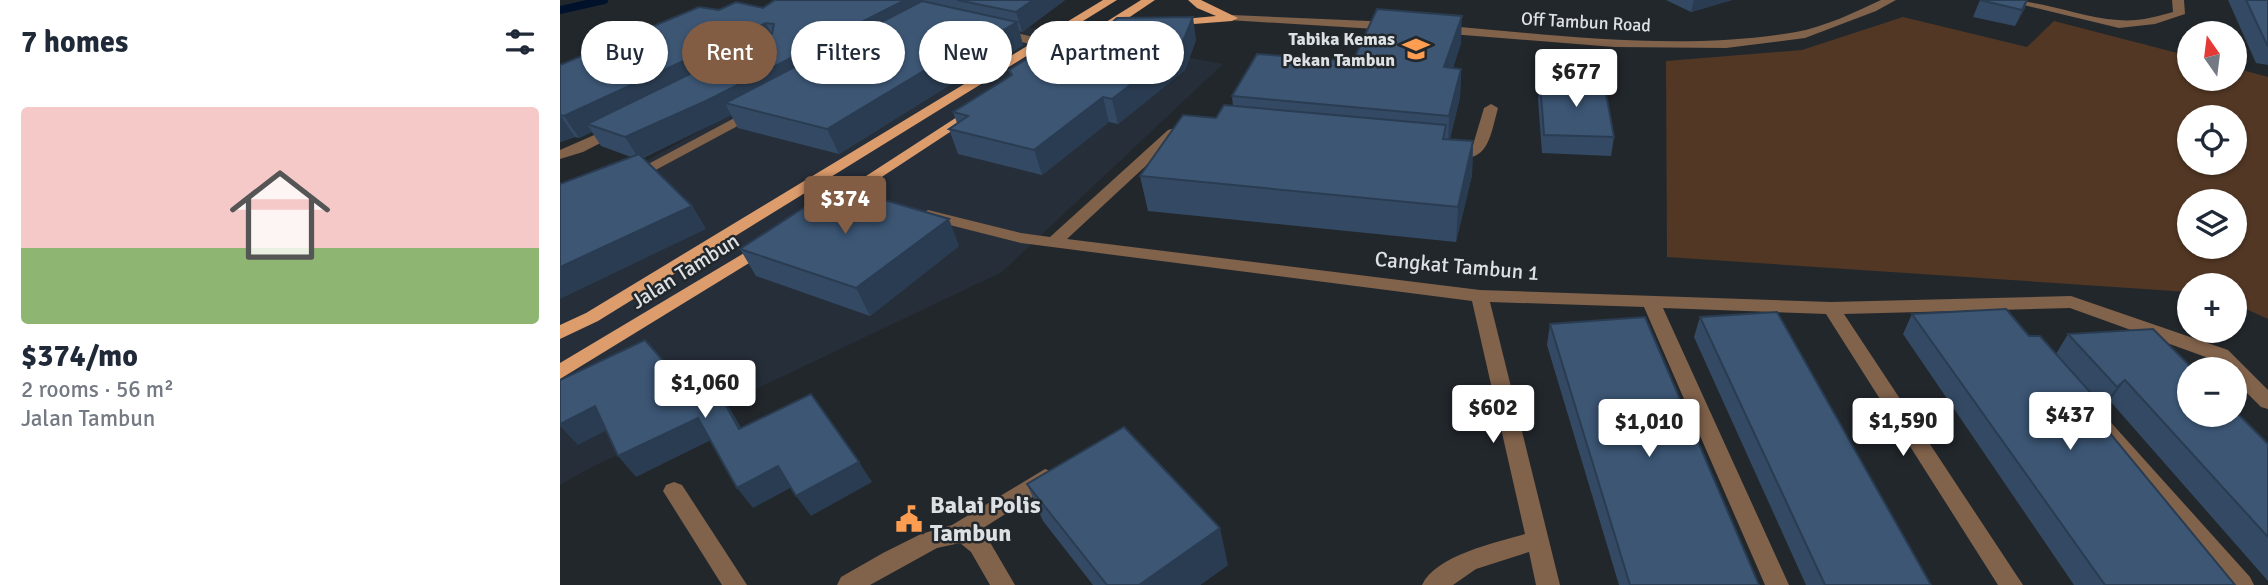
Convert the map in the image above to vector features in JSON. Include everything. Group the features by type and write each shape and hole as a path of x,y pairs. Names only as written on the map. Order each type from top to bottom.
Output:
{"main road":[{"name":"Jalan Tambun","path":"1078,21 1111,0"},
{"path":"1117,21 1149,0"},
{"path":"1195,0 1201,6 1232,18"},
{"path":"1184,23 1232,18"},
{"name":"Jalan Tambun","path":"560,334 1026,53"},
{"path":"824,209 989,100"},
{"name":"Jalan Tambun","path":"560,372 779,237"}],"street":[{"name":"Off Tambun Road","path":"1431,29 1614,43 1726,44 1801,35 1890,0"},
{"path":"2009,0 2119,24 2155,21 2179,14 2178,0"},
{"path":"1232,18 1404,27"},
{"path":"618,184 771,102"},
{"path":"1436,152 1462,155 1473,153 1480,146 1491,108"},
{"path":"560,155 628,124"},
{"path":"1054,242 1173,133 1202,128"},
{"path":"846,194 873,201"},
{"name":"Cangkat Tambun 1","path":"913,211 1021,238 1480,296 1831,308 2071,302 2221,355 2268,402"},
{"path":"1480,296 1548,585"},
{"path":"1650,300 1777,585"},
{"path":"1996,304 2014,324"},
{"path":"1831,308 2011,585"},
{"path":"2087,408 2242,585"},
{"path":"849,585 939,536 960,531 1045,478"},
{"path":"674,491 735,585"},
{"path":"960,531 971,536 1003,585"},
{"path":"1434,585 1469,561 1537,541"}],"shaded area":[{"path":"925,8 994,21 919,21 919,84 1012,84 1012,24 1026,27 1026,84 1184,84 1184,57 1223,64 1002,272 592,467 560,485 560,196 615,178 791,81 791,84 905,84 905,21 901,21"},
{"path":"1903,17 2027,47 2054,21 2177,53 2177,91 2247,91 2247,71 2268,77 2268,319 2247,309 2247,273 2177,273 2177,291 1667,257 1666,61 1802,50"}],"building":[{"path":"775,0 905,0 864,21 791,21 791,58 777,65 777,21 682,21 682,62 668,68 668,21 665,21 699,7 719,10 736,2 763,8"},
{"path":"957,0 1033,0 1016,12"},
{"path":"1980,0 2027,0 2022,10"},
{"path":"2246,0 2268,0 2268,46 2267,45"},
{"path":"922,1 1017,22 1012,25 1012,21 919,21 919,74 905,82 905,21 883,21"},
{"path":"1377,9 1462,16 1444,67 1461,69 1449,116 1232,96 1257,54 1353,61"},
{"path":"1193,17 1184,39 1184,21 1114,21 1117,18"},
{"path":"581,56 581,84 634,84 564,116 560,115 560,65"},
{"path":"1026,59 1026,84 1132,84 1112,99 1103,97 1034,150 949,129 968,116 953,112 998,84 1012,84 1012,68"},
{"path":"791,69 791,84 902,84 827,129 725,103 762,84 777,84 777,76"},
{"path":"682,78 682,84 739,84 625,137 587,124"},
{"path":"1540,81 1604,83 1614,137 1544,135"},
{"path":"1224,105 1446,125 1443,139 1473,141 1458,207 1140,176 1183,115 1216,118"},
{"path":"639,154 692,206 560,267 560,184"},
{"path":"837,186 949,219 856,288 740,249"},
{"path":"2006,309 2029,336 2040,336 2099,402 2090,409 2235,585 2105,585 1912,314"},
{"path":"1777,312 1931,585 1825,585 1700,317"},
{"path":"1645,317 1759,585 1630,585 1550,324"},
{"path":"2153,329 2181,357 2177,357 2177,427 2247,427 2247,423 2268,444 2268,537 2125,380 2117,387 2068,334"},
{"path":"645,340 692,394 714,384 739,429 811,394 859,462 796,496 778,466 737,488 698,418 618,456 595,406 560,424 560,380"},
{"path":"1124,427 1220,528 1139,585 1107,585 1027,484"}],"waterway":[{"path":"560,10 604,0"}],"place":[{"name":"Tabika Kemas Pekan Tambun","path":"1416,49"},
{"name":"Balai Polis Tambun","path":"909,519"}]}
